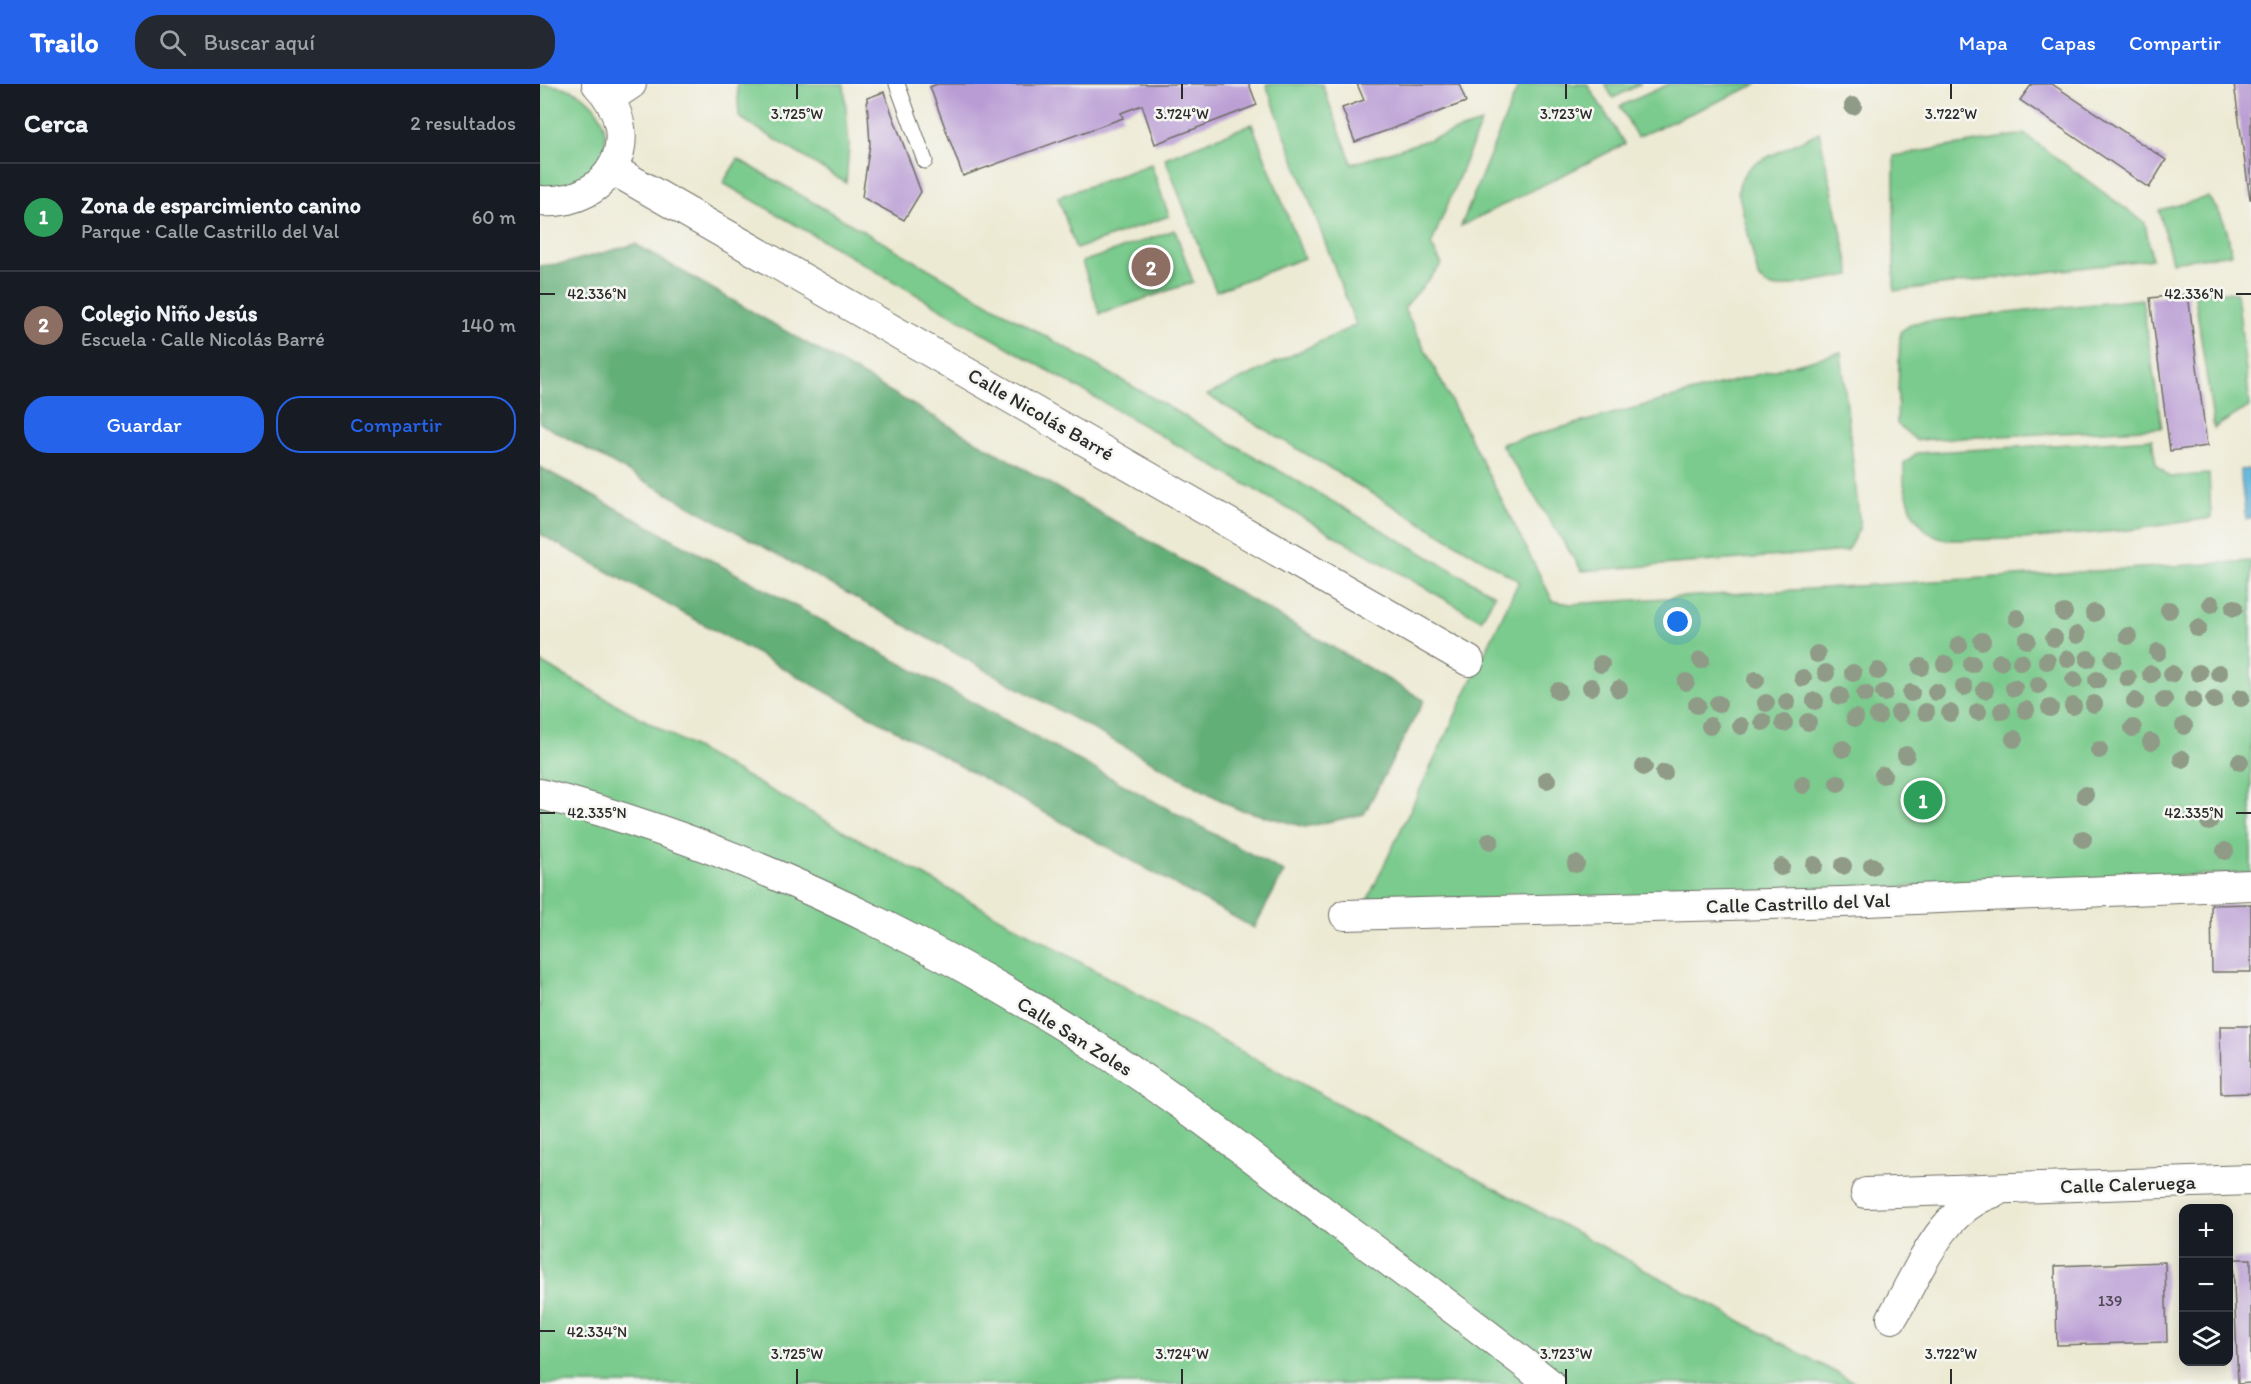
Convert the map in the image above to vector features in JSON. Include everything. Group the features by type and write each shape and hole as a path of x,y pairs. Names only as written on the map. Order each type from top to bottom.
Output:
{"street":[{"path":"540,201 557,202 574,199 590,192 612,169 620,150 621,132 613,88"},
{"name":"Calle Nicolás Barré","path":"612,169 1469,661"},
{"name":"Calle San Zoles","path":"540,794 641,824 761,870 842,905 1014,997 1109,1056 1196,1115 1550,1384"},
{"name":"Calle Castrillo del Val","path":"1346,915 1844,902 2251,885"},
{"name":"Calle Caleruega","path":"1866,1193 2251,1180"},
{"name":"Calle Caleruega","path":"1892,1318 1954,1215 1978,1199 2005,1189"}],"lane":[{"path":"897,84 924,161"}],"green space":[{"path":"737,84 844,84 849,145 846,183 739,117"},
{"path":"1266,84 1322,84 1352,164 1481,123 1431,245 1442,264 1404,308 1553,601 1571,604 2251,561 2251,873 1599,899 1368,899 1519,581 1207,395 1356,325"},
{"path":"1519,84 1587,84 1625,144 1461,226"},
{"path":"1605,84 1641,84 1613,98"},
{"path":"1669,84 1758,84 1637,137 1620,106"},
{"path":"540,86 569,89 586,99 598,113 605,129 605,146 599,162 587,176 565,187 540,186"},
{"path":"1252,124 1304,258 1216,291 1165,158"},
{"path":"1819,132 1851,275 1776,288 1766,285 1758,276 1738,191 1740,183 1745,173 1754,164"},
{"path":"2024,134 2145,223 2152,259 1894,291 1894,156"},
{"path":"738,159 1495,595 1481,620 723,183"},
{"path":"1151,164 1169,216 1076,249 1058,197"},
{"path":"2208,197 2224,223 2231,254 2172,262 2159,210"},
{"path":"1175,230 1193,282 1100,314 1082,262"},
{"path":"635,244 1424,700 1364,814 1305,827 1235,808 540,423 540,266 566,263"},
{"path":"2194,290 2237,293 2250,406 2214,428"},
{"path":"2142,299 2162,428 1916,440 1897,424 1900,332 1913,323"},
{"path":"1841,352 1860,527 1847,551 1582,571 1501,444"},
{"path":"2152,439 2156,464 2169,477 2209,474 2211,518 2129,530 2023,539 1946,540 1927,532 1913,514 1904,485 1904,463 1917,453"},
{"path":"540,467 1284,872 1254,928 540,534"},
{"path":"540,662 1202,1030 1857,1384 540,1384"}],"water":[{"path":"2251,469 2251,519 2246,519 2240,470"}],"building":[{"path":"937,84 1249,84 1257,105 1155,144 1142,105 1121,113 1123,118 963,176 930,87"},
{"path":"1357,84 1459,84 1466,102 1355,142 1342,108 1364,100"},
{"path":"2032,84 2052,84 2166,160 2149,188 2020,100"},
{"path":"2234,84 2251,84 2251,199 2250,199"},
{"path":"884,92 921,192 904,220 862,197 870,144 867,98"},
{"path":"2188,294 2207,446 2170,451 2150,298"},
{"path":"2251,904 2251,972 2212,972 2211,905"},
{"path":"2220,1026 2251,1026 2251,1093 2221,1094"},
{"path":"2233,1259 2251,1259 2251,1383 2238,1384"},
{"path":"2165,1262 2167,1342 2057,1345 2055,1266"}],"place":[{"name":"Colegio Niño Jesús","path":"1151,267"},
{"name":"Zona de esparcimiento canino","path":"1923,800"}]}
